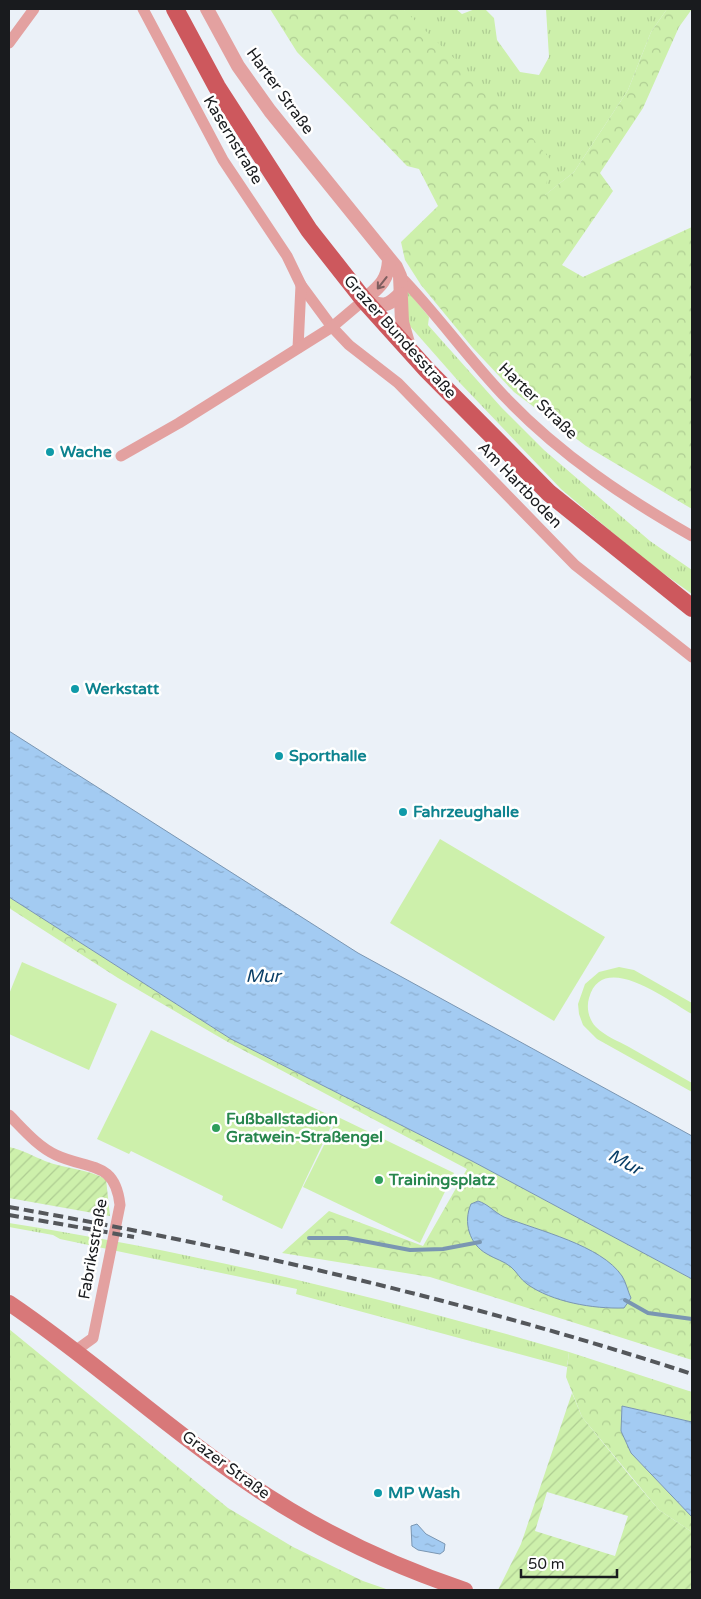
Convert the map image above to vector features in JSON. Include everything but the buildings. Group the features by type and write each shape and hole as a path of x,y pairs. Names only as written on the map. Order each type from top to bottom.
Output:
{"main road":[{"name":"Grazer Bundesstraße","path":"175,9 217,87 304,222 364,300 549,493 692,608"},
{"name":"Grazer Straße","path":"9,1303 75,1351 228,1469 287,1508 362,1549 408,1570 466,1590"}],"street":[{"path":"9,43 34,9"},
{"name":"Kasernstraße","path":"143,9 223,160 287,256 301,285 332,327"},
{"name":"Harter Straße","path":"206,9 238,66 264,103 388,260 400,276 405,290 508,399 564,452 618,492 692,536"},
{"path":"121,456 179,424 332,327 384,284 388,274 388,260"},
{"name":"Kasernstraße","path":"298,348 301,285"},
{"path":"364,300 382,306 391,304 405,290"},
{"path":"405,290 402,322 411,351"},
{"name":"Am Hartboden","path":"332,327 348,345 398,383 574,565 692,657"},
{"name":"Fabriksstraße","path":"9,1115 29,1135 56,1155 86,1164 109,1174 118,1189 120,1204 93,1338 75,1351"}],"green space":[{"path":"270,9 403,9 514,116 550,159 545,195 574,172 628,90 651,32 667,9 692,9 679,27 643,108 600,173 613,191 562,265 583,277 692,227 692,509 586,446 514,392 472,347 421,285 405,260 401,242 438,206 419,169 407,166 297,52"},
{"path":"403,9 456,9 462,14 475,9 485,9 494,18 497,40 520,72 539,75 549,57 546,9 667,9 651,32 628,90 574,172 544,196"},
{"path":"407,290 429,317 428,325 501,407 544,450 650,541 692,570 692,594 646,561 561,489 460,383 409,325 405,299"},
{"path":"440,839 605,937 554,1021 390,923"},
{"path":"9,897 231,1039 472,1161 692,1279 692,1360 430,1277 282,1253 329,1211 423,1246 467,1169 226,1041 118,978 9,908"},
{"path":"22,962 117,1004 89,1070 9,1034 9,994"},
{"path":"619,967 634,970 692,1003 692,1014 653,990 637,983 621,978 607,978 596,984 589,998 588,1010 592,1021 607,1036 692,1083 692,1092 597,1039 583,1025 578,1004 585,984 599,972"},
{"name":"Fußballstadion Gratwein-Straßengel","path":"151,1030 335,1118 282,1229 222,1200 223,1196 131,1151 129,1154 97,1139"},
{"name":"Trainingsplatz","path":"338,1117 454,1173 420,1243 303,1187"},
{"path":"9,1147 53,1164 91,1173 106,1179 110,1216 9,1198"},
{"path":"9,1223 151,1248 361,1295 569,1352 567,1367 296,1294 297,1289 60,1239 53,1235 9,1227"},
{"path":"9,1329 228,1508 293,1547 363,1581 389,1590 9,1590"},
{"path":"569,1352 692,1392 692,1422 622,1406 621,1431 631,1453 692,1517 692,1532 659,1510 582,1417 566,1377"},
{"path":"572,1393 582,1417 659,1510 692,1532 692,1590 498,1590 521,1544","holes":["547,1492 628,1516 615,1556 535,1531"]}],"water":[{"name":"Mur","path":"9,731 358,953 692,1136 692,1279 472,1161 231,1039 9,897"},
{"path":"478,1201 504,1217 568,1240 600,1256 622,1276 631,1298 624,1308 586,1306 561,1300 527,1284 508,1265 481,1250 472,1239 468,1225 469,1211 471,1204"},
{"path":"622,1406 692,1422 692,1517 631,1453 621,1431"},
{"path":"417,1524 426,1534 445,1544 444,1551 440,1554 418,1550 412,1546 411,1526"}],"waterway":[{"path":"309,1238 347,1238 410,1250 443,1249 480,1242"},
{"path":"625,1300 648,1313 692,1319"}],"railway":[{"path":"9,1207 182,1240 353,1278 523,1323 692,1374"},
{"path":"9,1215 134,1237"}],"place":[{"name":"Wache","path":"50,452"},
{"name":"Werkstatt","path":"75,689"},
{"name":"Sporthalle","path":"279,756"},
{"name":"Fahrzeughalle","path":"403,812"},
{"name":"Fußballstadion Gratwein-Straßengel","path":"216,1128"},
{"name":"Trainingsplatz","path":"379,1180"},
{"name":"MP Wash","path":"378,1493"}]}
